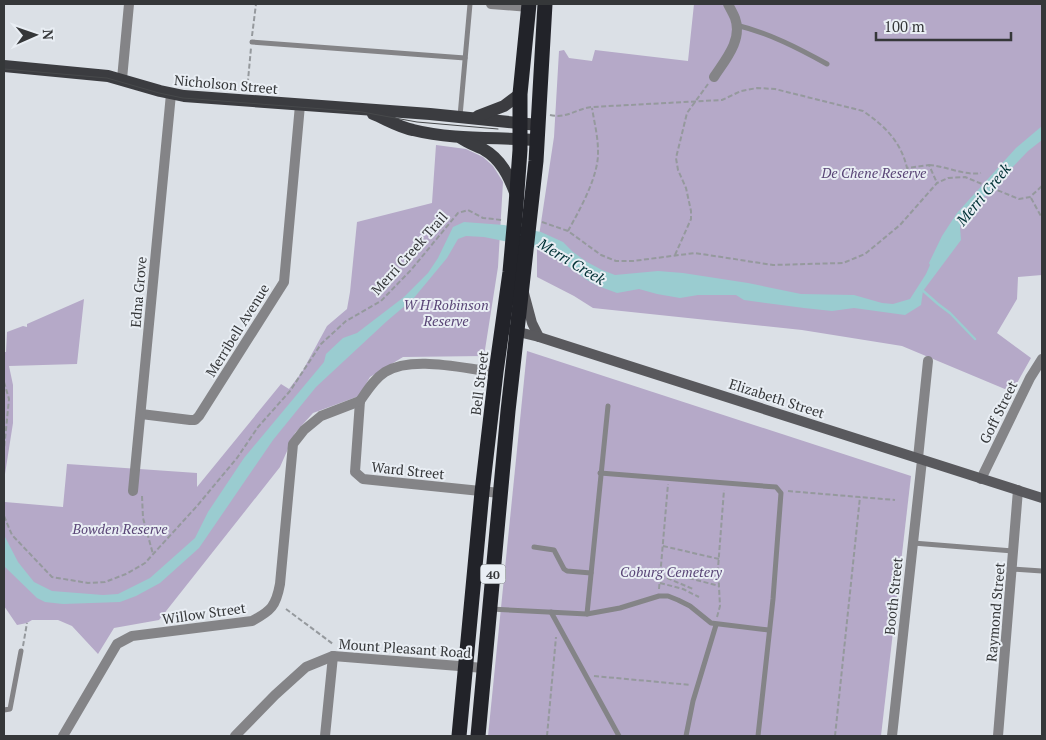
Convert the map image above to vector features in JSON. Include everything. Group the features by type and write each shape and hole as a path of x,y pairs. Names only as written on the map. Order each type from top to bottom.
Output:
{"highway":[{"name":"Bell Street","path":"522,202 538,126 545,4"},
{"name":"Bell Street","path":"478,736 500,493 510,329 519,251 522,202 520,94 529,5"},
{"path":"522,62 542,62"},
{"name":"Bell Street","path":"458,736 496,372 523,288 519,251"}],"main road":[{"name":"Nicholson Street","path":"4,66 108,76 171,94 473,118 520,131"},
{"path":"473,118 504,106 520,94"},
{"name":"Nicholson Street","path":"358,110 376,115 411,130 456,136 520,131 538,126"},
{"path":"456,136 489,153 498,160 522,202"},
{"path":"523,288 532,323 539,337"},
{"name":"Elizabeth Street","path":"510,329 1042,498"}],"street":[{"path":"122,79 129,4"},
{"path":"491,4 529,5"},
{"path":"714,77 731,52 736,37 736,19 728,4"},
{"name":"Edna Grove","path":"138,490 141,414 171,94"},
{"name":"Merribell Avenue","path":"141,414 195,420 284,282 300,105"},
{"name":"Goff Street","path":"982,479 1030,378 1042,359"},
{"name":"Booth Street","path":"892,736 913,543 928,361"},
{"path":"360,401 371,385 384,372 403,365 434,365 496,372"},
{"name":"Ward Street","path":"360,401 355,472 363,479 500,493"},
{"name":"Willow Street","path":"63,736 117,644 132,636 252,621 269,612 277,599 280,584 293,444 304,430 321,416 360,401"},
{"name":"Raymond Street","path":"998,736 1018,490"},
{"path":"325,736 332,656"},
{"name":"Mount Pleasant Road","path":"235,736 275,695 306,667 332,656 484,668"}],"lane":[{"path":"460,117 470,4"},
{"path":"736,25 792,45 827,64"},
{"path":"252,42 465,58"},
{"path":"587,614 608,406"},
{"path":"600,473 776,487 779,491 782,499 758,736"},
{"path":"913,543 1014,551"},
{"path":"534,548 554,550 566,571 591,573"},
{"path":"1012,569 1042,571"},
{"path":"490,609 587,614 620,608 658,596 668,596 690,606 707,622 769,630"},
{"path":"551,612 584,676 619,736"},
{"path":"686,736 691,706 716,624"},
{"path":"4,710 10,709 21,652"}],"path":[{"path":"246,101 256,4"},
{"path":"675,255 691,219 686,188 678,170 676,158 690,108 714,77"},
{"path":"538,126 559,117 567,116 580,108 722,100 741,91 757,88 775,89 863,111 881,125 898,144 908,168 929,165 974,174 981,173"},
{"path":"568,231 588,189 597,160 598,151 592,107"},
{"path":"929,165 937,183"},
{"path":"535,221 568,231 600,255 616,261 633,262 695,253 773,265 842,264 865,254 900,225 937,183 948,178 965,177 1019,199 1030,198 1042,186"},
{"path":"1030,198 1042,218"},
{"name":"Merri Creek Trail","path":"4,516 12,535 52,577 88,583 105,582 126,574 145,563 237,458 258,427 290,392 321,344 346,321 381,301 411,270 458,213 468,210 483,218 504,220"},
{"path":"4,382 9,399 4,449"},
{"path":"658,596 669,478"},
{"path":"716,624 720,606 719,559 725,483"},
{"path":"138,490 143,518 153,554"},
{"path":"779,491 895,500"},
{"path":"835,736 860,497"},
{"path":"663,546 719,559"},
{"path":"660,575 693,589"},
{"path":"689,578 719,586"},
{"path":"660,583 683,589 699,597"},
{"path":"286,609 333,644"},
{"path":"21,652 27,623"},
{"path":"546,736 556,633 559,628"},
{"path":"584,676 698,686"},
{"path":"506,736 517,736"}],"green space":[{"name":"De Chene Reserve","path":"694,4 1042,4 1042,275 1018,277 1017,299 997,333 1031,358 1012,392 902,346 802,330 593,308 537,277 537,249 554,137 559,51 564,50 569,58 592,61 595,50 688,61"},
{"name":"Bowden Reserve","path":"436,145 466,149 483,157 493,166 503,182 498,267 484,356 403,357 370,377 359,396 313,413 295,433 280,467 159,620 114,628 98,654 72,626 58,620 32,620 17,625 4,606 4,352 6,352 7,332 23,326 27,327 27,324 84,299 77,364 9,366 13,385 13,423 5,474 5,502 63,507 67,464 197,473 197,487 281,384 289,389 302,372 327,326 347,309 357,222 432,203"},
{"name":"Coburg Cemetery","path":"527,351 911,476 881,736 488,736"}],"water":[{"name":"Merri Creek","path":"1042,126 1042,140 1028,151 963,219 960,227 961,240 923,291 921,305 905,315 854,308 832,311 804,308 744,300 736,295 698,295 680,298 639,289 617,293 587,280 552,255 538,248 484,237 466,236 458,239 447,258 413,299 316,387 273,440 199,548 160,583 120,602 63,604 45,602 37,598 4,566 4,535 18,562 34,582 52,591 103,595 118,594 150,578 195,538 208,512 244,458 324,362 326,354 343,338 357,333 404,297 428,273 438,258 453,227 464,222 504,225 541,232 563,242 587,262 615,275 658,271 683,273 748,283 801,294 854,295 893,304 910,299 926,274 929,263 942,236 957,213 1016,148"}],"waterway":[{"path":"921,289 950,313 975,339"}],"tram line":[{"path":"4,69 107,78 183,98 362,112 417,122 498,129"}],"park label":[{"name":"W H Robinson Reserve","path":"446,312"}]}
